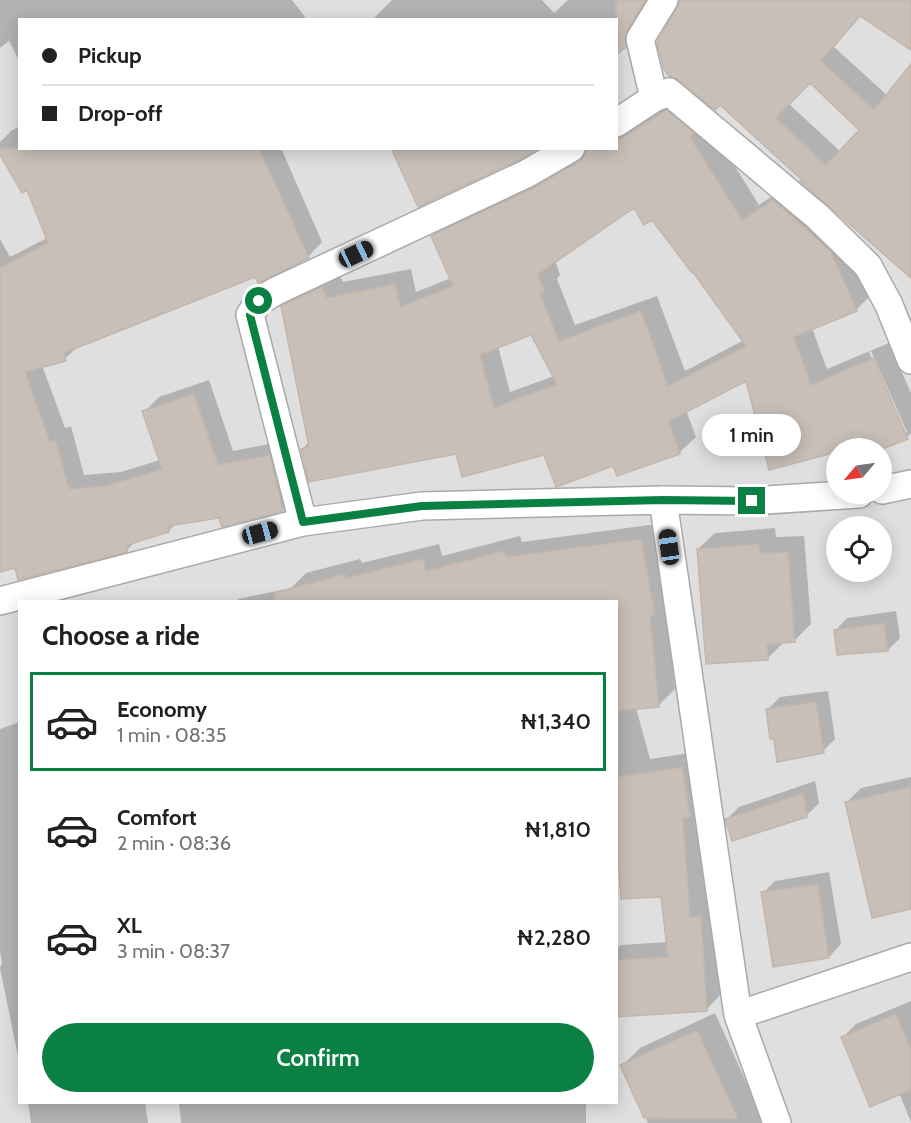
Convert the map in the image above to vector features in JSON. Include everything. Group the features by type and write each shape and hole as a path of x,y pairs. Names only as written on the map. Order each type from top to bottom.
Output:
{"street":[{"path":"654,98 640,39 664,0"},
{"path":"618,122 654,98 669,92 818,218 868,266 889,305 911,360"},
{"path":"303,522 250,315 259,301 526,174 568,150"},
{"path":"892,488 911,484"},
{"path":"0,601 303,522 422,506 663,500 752,501 826,496"},
{"path":"663,500 738,1015 777,1123"},
{"path":"738,1015 911,957"}],"shaded area":[{"path":"0,0 911,0 911,1123 0,1123"}],"building":[{"path":"616,0 646,0 627,31 626,47 618,53 618,18 616,18"},
{"path":"680,0 911,0 911,50 860,16 821,61 874,110 911,64 911,278 800,181 802,180 720,105 715,110 679,80 670,77 664,70 657,42","holes":["810,83 859,130 826,165 776,118"]},
{"path":"667,110 694,133 690,137 742,220 773,200 831,252 857,311 794,337 811,385 873,358 908,439 892,445 892,438 826,438 826,455 769,470 746,381 669,421 680,454 617,476 613,466 556,487 544,455 462,477 456,454 309,482 301,449 309,447 281,306 322,287 327,298 395,284 400,307 453,286 431,236 534,188 579,162 586,150 618,150 618,141","holes":["634,208 644,225 652,220 746,346 668,386 641,311 559,341 540,294 545,292 538,274","531,335 557,384 494,408 480,355"]},
{"path":"0,148 18,148 18,150 260,150 309,258 258,283 255,277 64,353 66,361 25,372 50,442 56,440 69,489 105,486 162,469 142,411 194,394 218,465 270,455 283,511 222,527 219,518 168,526 169,532 127,545 127,552 18,580 15,568 0,572 0,268 48,243 27,190 22,193 0,155"},
{"path":"392,150 536,150 519,160 418,207"},
{"path":"641,539 655,615 650,616 659,707 618,711 618,600 275,600 274,593 345,574 346,578 423,559 426,571 504,551 506,557"},
{"path":"759,544 759,553 788,552 795,642 767,644 768,660 706,664 697,549"},
{"path":"884,623 888,651 837,655 834,630"},
{"path":"816,702 824,753 777,762 774,739 770,739 766,709"},
{"path":"682,767 690,817 683,819 690,917 701,916 707,1011 618,1017 618,960 668,957 661,897 621,899 618,860 618,777"},
{"path":"911,787 911,909 872,918 845,802"},
{"path":"803,793 807,817 732,841 725,819"},
{"path":"818,884 829,958 773,967 761,892"},
{"path":"896,1014 911,1050 911,1090 870,1107 841,1037"},
{"path":"697,1030 738,1119 644,1118 620,1065"}],"route":[{"path":"259,301 250,315 303,522 422,506 663,500 752,501"}]}
